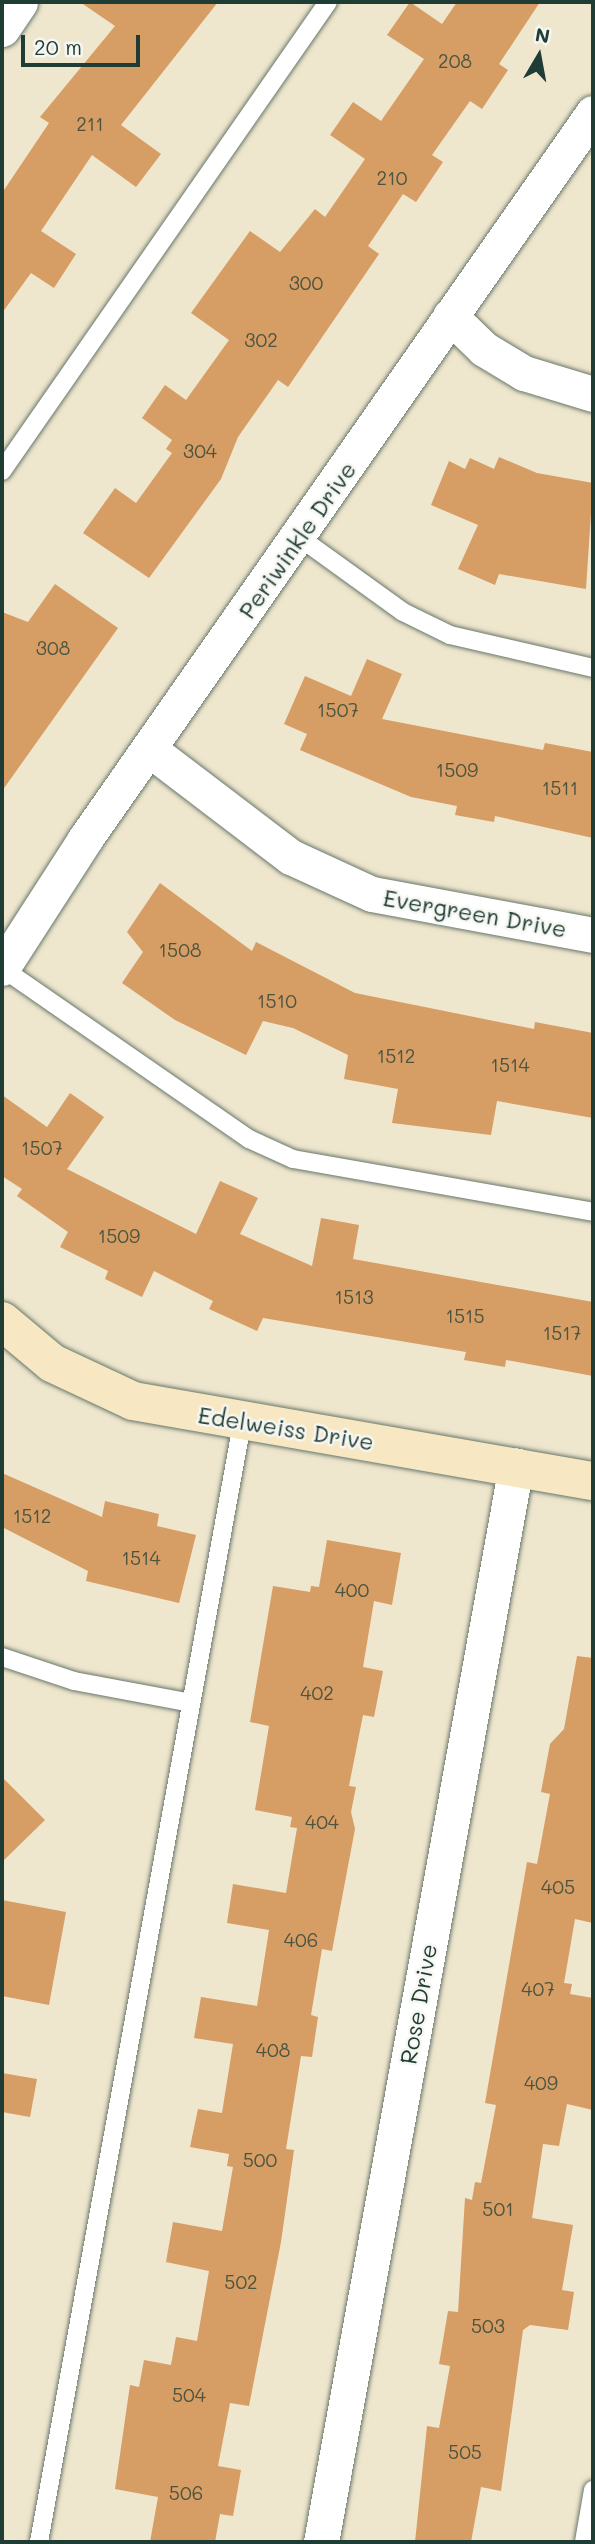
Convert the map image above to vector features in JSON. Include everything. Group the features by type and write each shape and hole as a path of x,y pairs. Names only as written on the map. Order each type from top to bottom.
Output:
{"street":[{"path":"2,29 20,2"},
{"name":"Periwinkle Drive","path":"2,968 149,749 593,113"},
{"path":"450,316 484,349 524,373 593,394"},
{"name":"Evergreen Drive","path":"149,749 291,857 372,894 593,935"},
{"name":"Edelweiss Drive","path":"2,1321 52,1363 133,1401 593,1481"},
{"name":"Rose Drive","path":"321,2542 516,1466"}],"lane":[{"path":"2,471 328,2"},
{"path":"299,537 403,612 450,635 593,667"},
{"path":"2,968 249,1139 293,1159 593,1212"},
{"path":"39,2542 243,1418"},
{"path":"2,1657 74,1681 191,1703"},
{"path":"584,2542 593,2490"}],"building":[{"path":"80,2 218,2 121,125 161,154 136,187 92,155 41,231 76,254 54,288 31,273 2,313 2,193 49,123 40,117 115,26"},
{"path":"410,2 442,24 457,2 540,2 499,64 508,70 482,109 470,101 432,155 443,162 416,202 403,194 368,246 379,254 288,387 278,380 238,437 221,479 149,578 83,533 115,488 136,503 172,453 166,449 172,440 142,418 165,385 186,400 229,340 191,313 250,231 280,252 315,209 325,217 365,159 330,135 353,102 381,121 424,59 387,35"},
{"path":"499,457 537,473 593,483 586,589 499,574 495,585 458,569 478,525 431,505 449,461 465,469 470,458 494,469"},
{"path":"55,584 118,628 2,791 2,612 28,622"},
{"path":"367,659 402,674 382,719 543,750 545,743 593,752 593,838 495,816 494,822 455,815 457,806 411,797 300,750 307,734 284,724 305,676 351,696"},
{"path":"160,883 252,951 256,942 355,993 534,1029 535,1022 593,1033 593,1118 497,1101 491,1135 392,1123 398,1089 344,1079 348,1055 293,1028 263,1021 246,1055 175,1020 122,983 143,952 127,932"},
{"path":"70,1093 104,1117 67,1169 196,1234 220,1181 258,1198 240,1234 312,1266 321,1218 359,1225 353,1259 593,1302 593,1376 506,1360 505,1367 464,1360 466,1352 263,1318 257,1331 209,1309 213,1301 154,1271 142,1297 105,1279 108,1271 60,1247 68,1232 17,1196 22,1189 2,1176 2,1095 47,1127"},
{"path":"2,1473 102,1517 105,1501 159,1514 157,1526 196,1535 179,1603 86,1581 88,1571 2,1527"},
{"path":"327,1540 401,1553 392,1605 374,1601 363,1667 383,1671 374,1717 363,1715 349,1786 356,1787 351,1812 355,1829 332,1951 322,1949 311,2015 318,2017 312,2057 301,2056 286,2149 294,2150 281,2242 249,2406 230,2403 218,2466 241,2470 233,2516 220,2514 215,2542 150,2542 158,2497 115,2489 130,2385 139,2387 144,2360 171,2365 176,2337 197,2341 209,2271 166,2262 173,2222 222,2231 233,2167 227,2166 229,2154 190,2147 198,2109 222,2113 233,2044 194,2038 201,1997 257,2006 269,1930 227,1923 233,1884 286,1893 297,1828 290,1827 292,1817 255,1810 269,1726 250,1722 273,1586 310,1592 311,1586 319,1587"},
{"path":"577,1656 593,1658 593,1923 575,1919 564,1983 572,1984 570,1994 593,1998 593,2110 567,2104 559,2146 543,2144 532,2218 573,2225 562,2290 574,2292 568,2330 530,2325 523,2330 501,2491 481,2487 471,2542 415,2542 427,2426 439,2428 450,2366 439,2364 448,2311 458,2312 465,2198 472,2200 475,2182 481,2183 496,2105 485,2103 527,1862 537,1864 550,1794 541,1792 550,1744 564,1729"},
{"path":"2,1777 45,1820 2,1862"},
{"path":"2,1900 66,1912 49,2005 2,1996"},
{"path":"2,2073 37,2079 30,2117 2,2112"}]}
